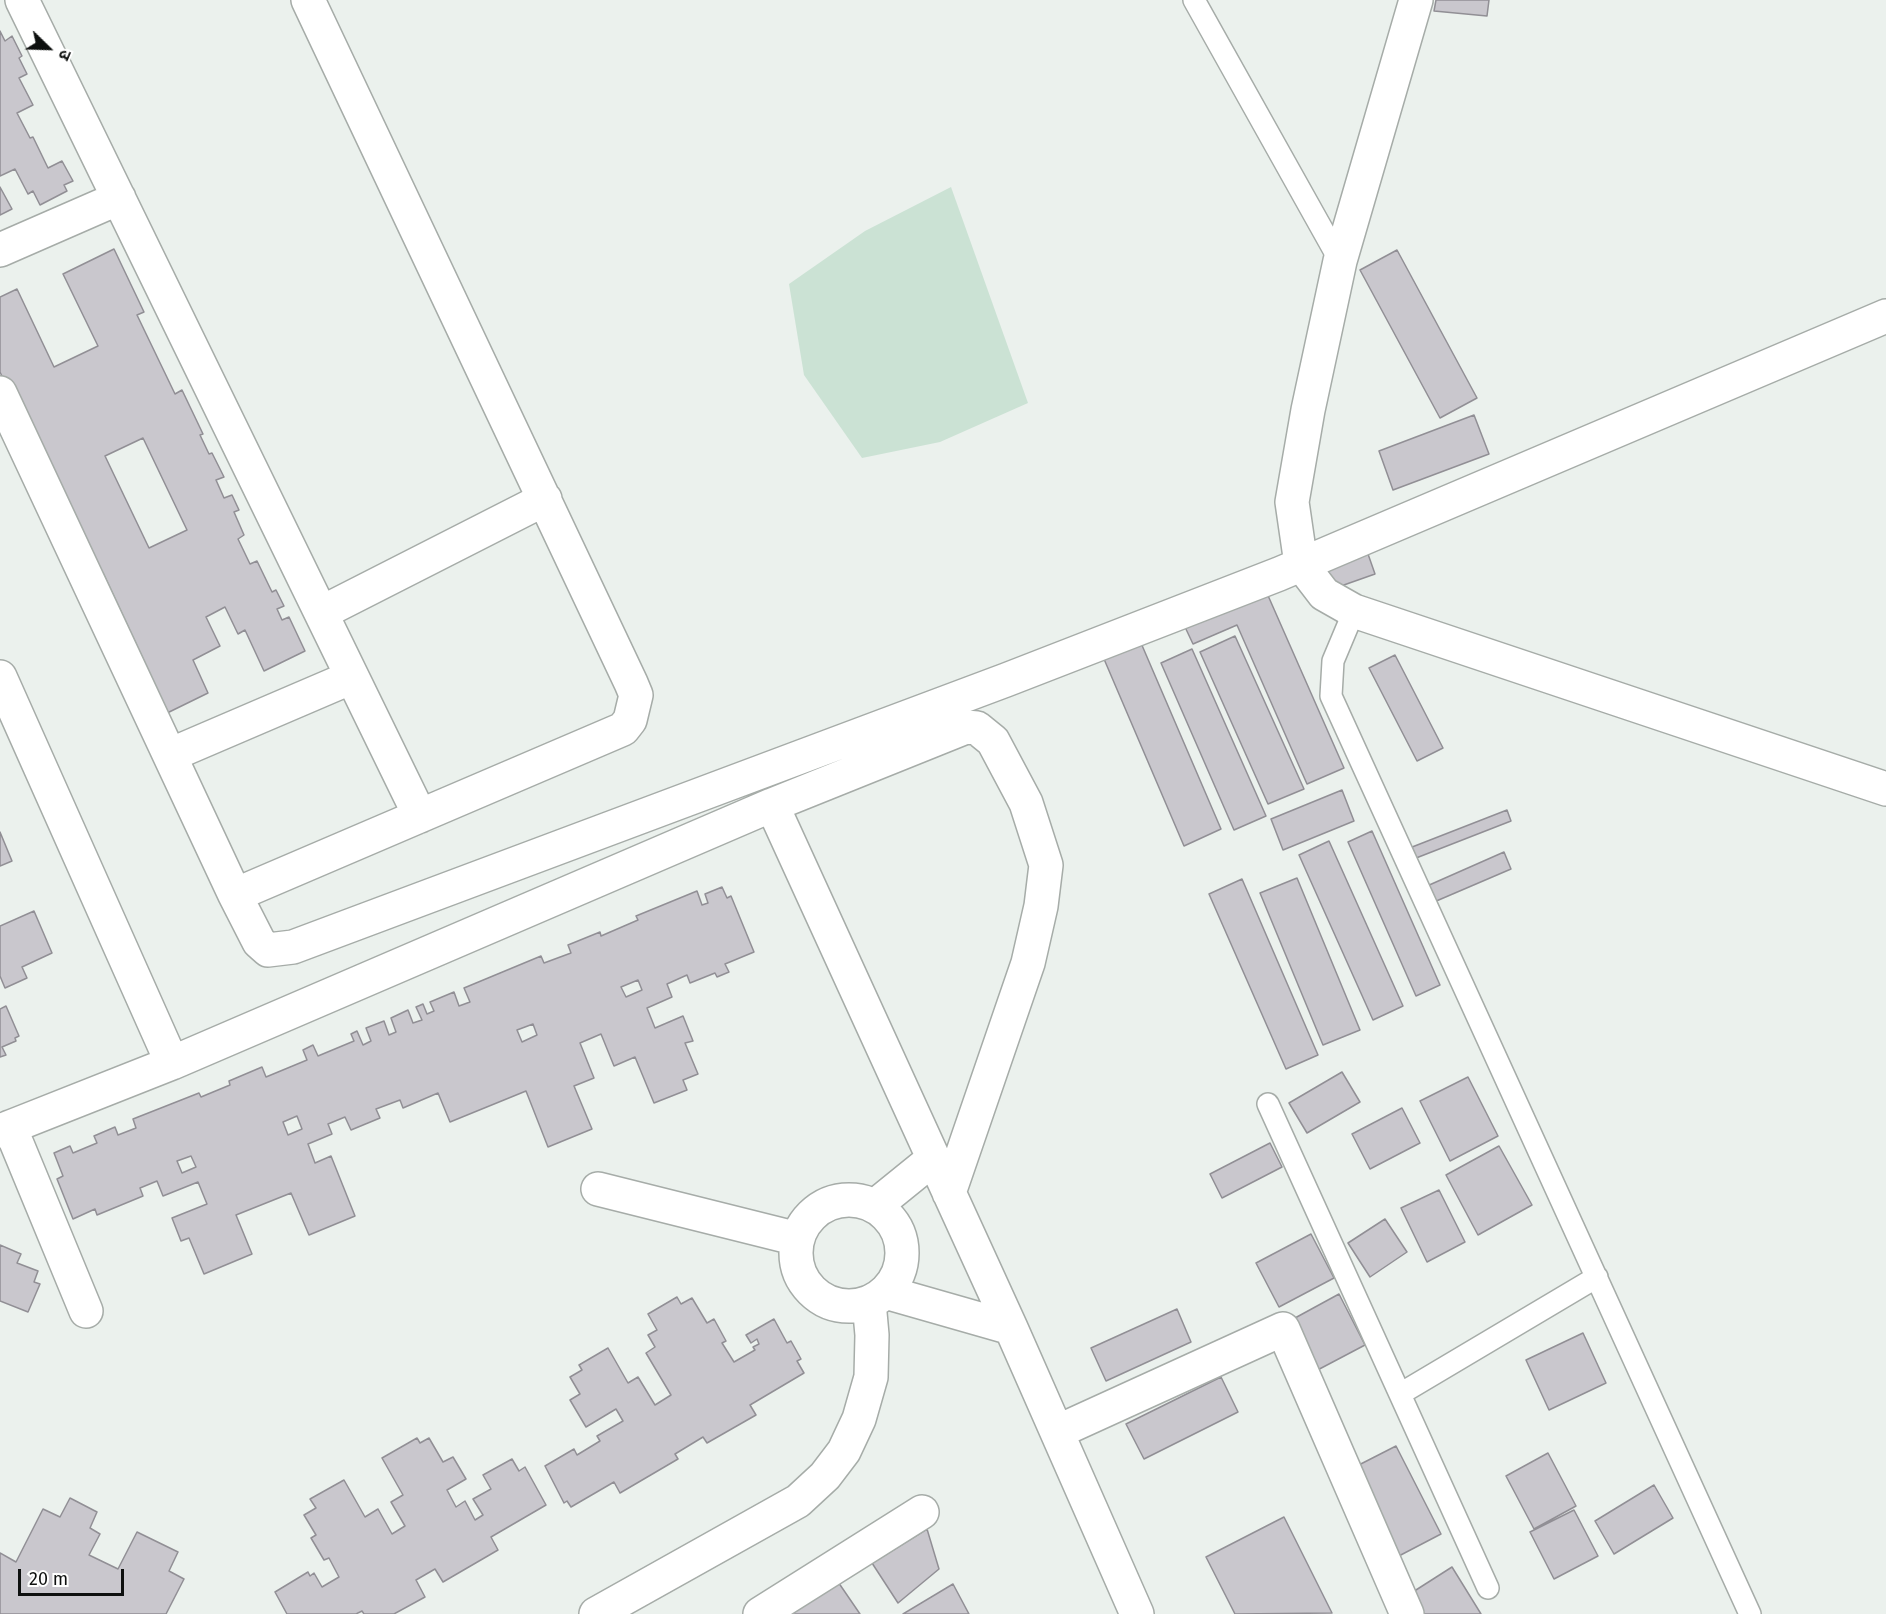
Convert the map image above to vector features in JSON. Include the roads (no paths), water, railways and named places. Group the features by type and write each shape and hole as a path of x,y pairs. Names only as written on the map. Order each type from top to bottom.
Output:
{"street":[{"path":"22,0 420,816"},
{"path":"235,896 622,729 630,720 636,695 546,499 308,0"},
{"path":"1416,0 1340,261 1308,410 1292,502 1300,564 1324,594 1354,611 1886,789"},
{"path":"0,250 119,198"},
{"path":"0,393 235,896 259,942 268,950 293,947 1006,680 1258,582 1886,316"},
{"path":"321,613 546,499"},
{"path":"0,677 172,1063"},
{"path":"170,755 352,677"},
{"path":"86,1311 5,1129 172,1063 772,806 966,727 977,728 993,741 1026,803 1046,865 1041,906 1028,963 949,1193"},
{"path":"772,806 1011,1329 1137,1614"},
{"path":"875,1206 933,1159"},
{"path":"598,1189 798,1239"},
{"path":"845,1200 860,1201 875,1206 888,1217 897,1231 901,1246 901,1263 896,1279 877,1297 853,1306 836,1305 820,1298 808,1287 799,1272 796,1255 798,1239 804,1224 815,1212 829,1203 845,1200"},
{"path":"877,1297 1011,1329"},
{"path":"597,1614 798,1501 825,1476 844,1451 859,1419 871,1377 872,1335 877,1297"},
{"path":"1057,1432 1283,1329 1407,1614"},
{"path":"760,1614 922,1512"}],"lane":[{"path":"1194,0 1340,261"},
{"path":"1354,611 1333,661 1331,696 1750,1614"},
{"path":"1268,1104 1488,1588"},
{"path":"1400,1394 1597,1277"}]}
